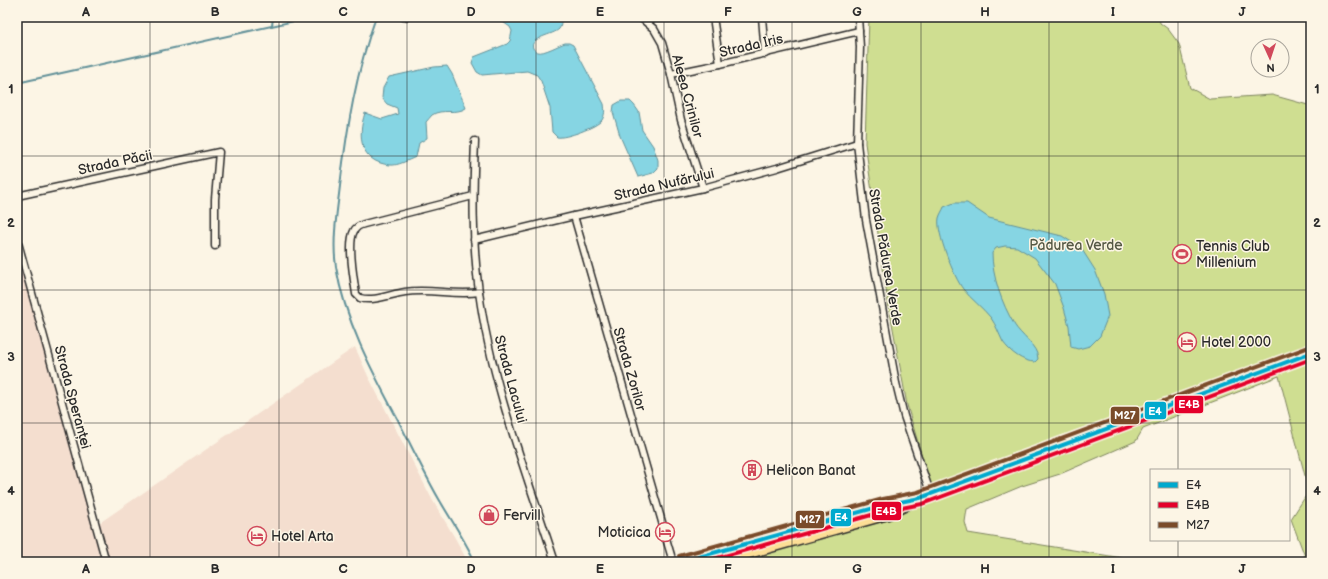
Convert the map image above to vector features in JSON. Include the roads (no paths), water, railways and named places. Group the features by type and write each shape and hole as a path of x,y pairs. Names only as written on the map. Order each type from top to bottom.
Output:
{"main road":[{"path":"717,562 888,514 920,498 1311,353"},
{"path":"681,562 886,505 920,498"}],"street":[{"name":"Aleea Crinilor","path":"640,17 654,29 662,43 671,74 681,120 704,188"},
{"path":"713,17 720,64"},
{"path":"762,17 765,54"},
{"name":"Strada Pădurea Verde","path":"858,17 857,143 866,220 893,372 902,407 931,494"},
{"name":"Strada Iris","path":"671,74 765,54 859,31"},
{"name":"Strada Lacului","path":"475,141 473,196 474,240 479,292 490,350 500,391 555,562"},
{"name":"Strada Nufărului","path":"474,240 574,216 704,188 777,168 857,143"},
{"name":"Strada Păcii","path":"17,196 218,152 215,198 215,246"},
{"path":"473,196 364,224 354,230 350,244 356,294 360,298 370,299 421,290 467,293 479,292"},
{"name":"Strada Zorilor","path":"574,216 673,562"},
{"name":"Strada Speranței","path":"17,239 106,562"}],"water":[{"path":"498,17 560,17 561,24 559,29 535,41 533,48 537,52 540,52 547,51 565,43 573,45 604,104 604,116 599,123 581,132 557,137 552,132 550,108 541,81 537,75 527,71 482,75 477,72 472,63 474,57 507,44 510,41 512,31 510,27"},
{"path":"447,66 452,74 466,108 458,111 440,112 432,115 426,122 427,138 419,143 416,157 400,164 393,165 380,163 372,159 363,147 361,131 365,113 382,119 398,114 397,108 387,104 382,98 383,88 389,77 434,67"},
{"path":"621,101 630,101 639,112 642,130 653,146 658,160 658,168 653,173 638,177 620,136 613,112 614,105"},
{"path":"954,203 967,203 989,218 1062,236 1081,248 1095,270 1104,294 1108,316 1100,336 1090,346 1078,349 1071,347 1069,326 1055,284 1035,258 1017,247 1005,246 996,248 992,253 992,262 998,290 1014,324 1032,345 1038,359 1035,362 1030,362 1017,356 1009,349 1003,342 991,318 963,289 946,255 940,234 939,218 944,207"}],"waterway":[{"path":"272,26 273,17"},
{"path":"17,83 312,17"},
{"path":"376,17 363,58 353,100 346,143 335,226 336,267 346,307 360,345 428,479 475,562"}],"place":[{"name":"Tennis Club Millenium","path":"1182,254"},
{"name":"Hotel 2000","path":"1187,342"},
{"name":"Helicon Banat","path":"752,470"},
{"name":"Fervill","path":"489,515"},
{"name":"Moticica","path":"665,532"},
{"name":"Hotel Arta","path":"257,536"}],"park label":[{"name":"Pădurea Verde","path":"1076,245"}]}
